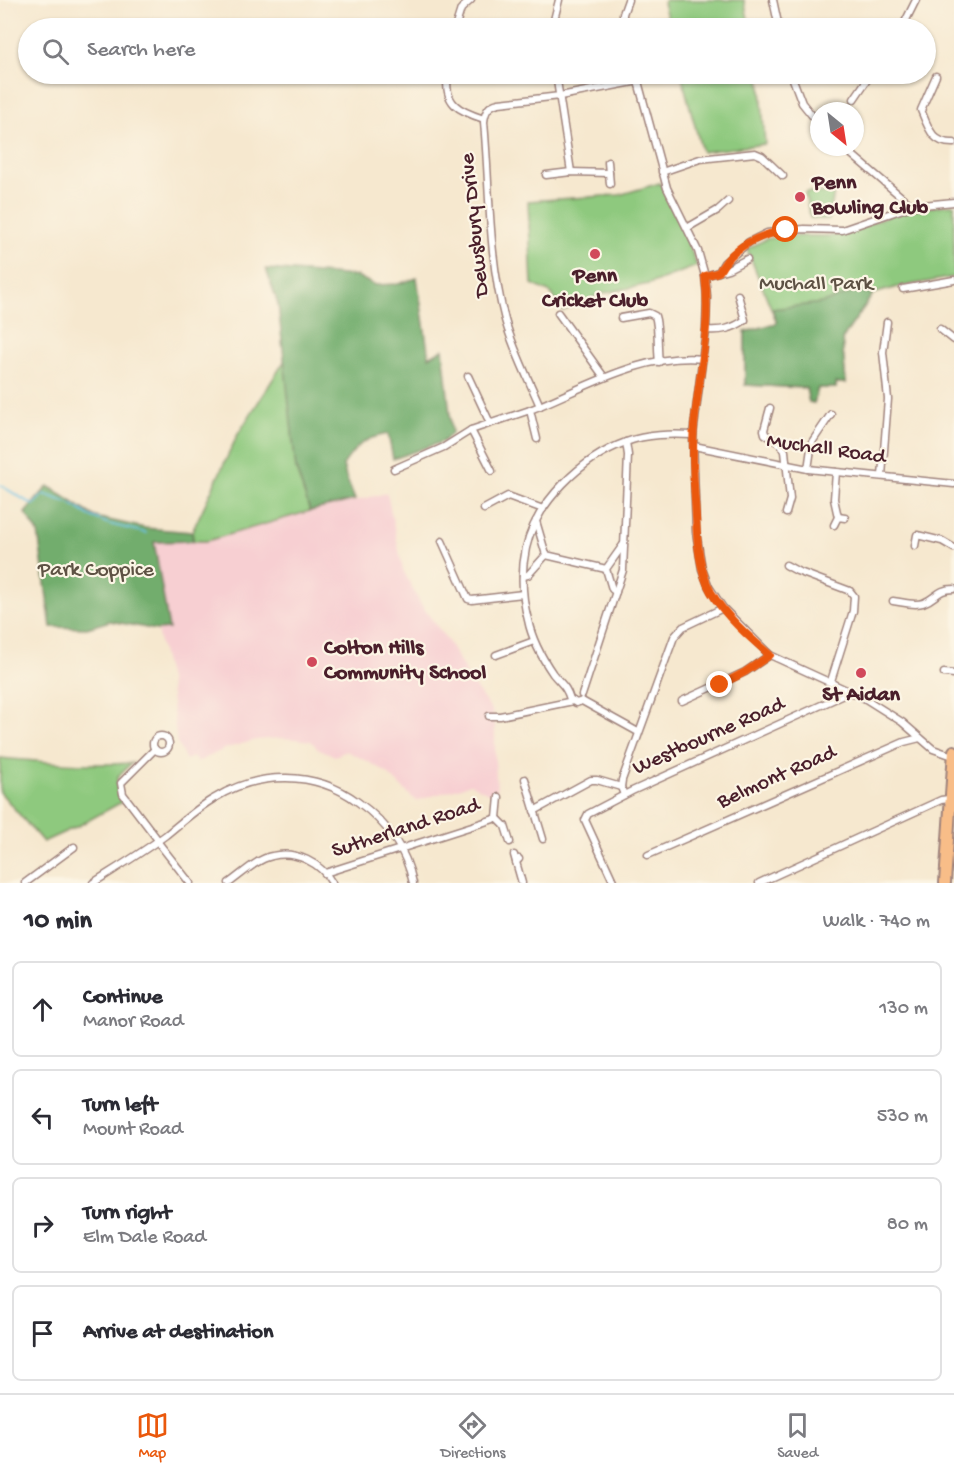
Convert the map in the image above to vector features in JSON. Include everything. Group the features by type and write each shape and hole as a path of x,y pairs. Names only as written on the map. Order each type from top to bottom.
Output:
{"highway":[{"path":"945,883 950,853 949,799 954,751"}],"street":[{"path":"458,18 461,9 471,0"},
{"path":"554,18 559,0"},
{"path":"623,18 628,0"},
{"path":"773,0 777,18"},
{"path":"908,18 916,0"},
{"path":"447,84 446,90 452,102 463,112 484,119"},
{"path":"558,84 571,172"},
{"name":"Dewsbury Drive","path":"540,406 510,334 502,306 494,257 484,119 488,109 494,104 560,96 623,84"},
{"path":"640,84 656,140 662,172 698,251 705,276 706,330 693,435 696,532 700,557 709,587 723,608 770,655 864,698 902,722 938,752 953,756"},
{"path":"795,84 802,103 810,113"},
{"path":"854,99 864,84"},
{"path":"932,84 921,110 933,136 942,142 954,143"},
{"path":"662,172 700,159 755,153 762,156 781,173 773,177"},
{"path":"854,156 912,206"},
{"path":"608,162 610,184"},
{"path":"546,175 571,172 609,173"},
{"path":"555,174 555,182"},
{"path":"687,228 718,210 728,201"},
{"path":"719,272 724,262 749,242 767,233 800,229 842,230 912,206 954,202"},
{"path":"731,257 735,265"},
{"path":"705,276 747,259"},
{"path":"903,289 954,280"},
{"path":"706,330 721,331 745,320 738,295"},
{"path":"558,313 604,377"},
{"path":"627,325 623,317 649,313 655,316 659,362"},
{"path":"882,476 888,399 882,331 887,322"},
{"path":"940,328 954,340"},
{"path":"394,469 444,447 471,430 530,410 626,369 659,362 703,359"},
{"path":"468,376 490,423"},
{"path":"770,408 764,430 765,434 780,444 784,451 790,499 786,513"},
{"path":"530,410 538,434"},
{"path":"808,469 812,442 831,414"},
{"path":"471,430 488,468"},
{"path":"573,701 569,696 570,692 554,675 534,641 528,621 523,594 523,576 526,548 536,521 559,488 577,470 610,448 662,434 693,435"},
{"path":"489,716 500,716 573,701 576,703 582,698 623,570 628,455 626,442"},
{"name":"Muchall Road","path":"694,446 808,469 954,484"},
{"path":"834,525 841,517 834,499 836,472"},
{"path":"484,509 508,496 543,509"},
{"path":"536,521 546,555"},
{"path":"915,546 917,535 942,541 954,548"},
{"path":"442,542 468,598 472,600 523,594"},
{"path":"606,569 624,545"},
{"path":"546,555 606,569"},
{"path":"523,576 528,575 546,555"},
{"path":"797,562 789,567 850,591 854,596 853,611 831,681"},
{"path":"606,569 612,589 616,592"},
{"path":"893,601 918,604 925,602 941,590 954,589"},
{"path":"624,795 621,787 638,732 674,637 683,627 723,608"},
{"path":"496,655 534,641"},
{"path":"682,701 745,672 770,655"},
{"path":"944,673 954,674"},
{"path":"570,692 575,690 582,698 638,732"},
{"name":"Westbourne Road","path":"614,883 585,820 588,814 624,795 850,692"},
{"name":"Belmont Road","path":"648,855 904,742 920,738"},
{"path":"155,749 121,783 123,794 190,883"},
{"path":"93,883 157,841 210,800 226,791 254,781 285,777 305,779 325,785 356,800 383,824 400,848 413,883"},
{"path":"525,778 543,839"},
{"path":"534,811 591,780 621,787"},
{"name":"Sutherland Road","path":"497,818 499,797"},
{"path":"759,883 941,800 949,799"},
{"name":"Sutherland Road","path":"497,818 505,826 510,842"},
{"name":"Sutherland Road","path":"325,873 497,818"},
{"path":"25,883 70,847"},
{"path":"229,883 273,855 291,855 305,859 325,873 332,883"},
{"path":"516,859 522,883"}],"shaded area":[{"name":"Colton Hills Community School","path":"387,493 403,570 420,603 450,644 470,680 492,711 495,722 497,790 490,794 471,784 416,801 387,773 367,761 346,751 335,756 317,748 311,741 296,739 256,740 227,748 197,762 193,757 186,760 177,743 169,680 157,630 168,629 154,542 208,541 285,518"}],"green space":[{"path":"665,0 744,0 748,18 667,18 663,3"},
{"path":"684,84 761,84 765,144 702,152"},
{"path":"660,183 683,228 697,266 649,284 600,294 563,311 551,293 532,284 528,201 619,195"},
{"path":"805,193 834,193 829,220 810,218"},
{"name":"Muchall Park","path":"954,204 954,277 873,294 842,339 846,383 836,383 836,388 818,388 814,403 809,402 806,388 745,385 745,332 777,323 747,249 766,239 785,236 833,236 902,211"},
{"path":"266,269 357,276 374,285 398,284 417,278 429,357 443,349 452,433 444,441 393,459 388,434 367,440 357,447 343,465 355,500 310,511 296,469 278,304"},
{"path":"857,291 873,294 842,339 846,383 836,383 836,388 818,388 814,403 809,402 806,388 745,385 745,332 777,323 772,309 822,303"},
{"path":"285,360 296,469 310,511 207,541 193,541 192,532 238,434"},
{"name":"Park Coppice","path":"48,486 95,517 145,528 192,532 193,541 154,542 169,629 157,630 110,621 87,628 51,627 38,532 25,513"},
{"path":"0,758 82,764 132,763 117,780 117,789 122,802 43,842 0,792"}],"waterway":[{"path":"0,485 33,505 44,494 71,504 109,524 146,533"}],"place":[{"name":"Penn Bowling Club","path":"800,197"},
{"name":"Penn Cricket Club","path":"595,254"},
{"name":"Colton Hills Community School","path":"312,662"},
{"name":"St Aidan","path":"861,673"}],"route":[{"path":"720,685 770,655 750,637 716,599 705,579 700,557 696,532 693,435 706,330 705,276 719,272 724,262 749,242 767,233 786,230"}]}
